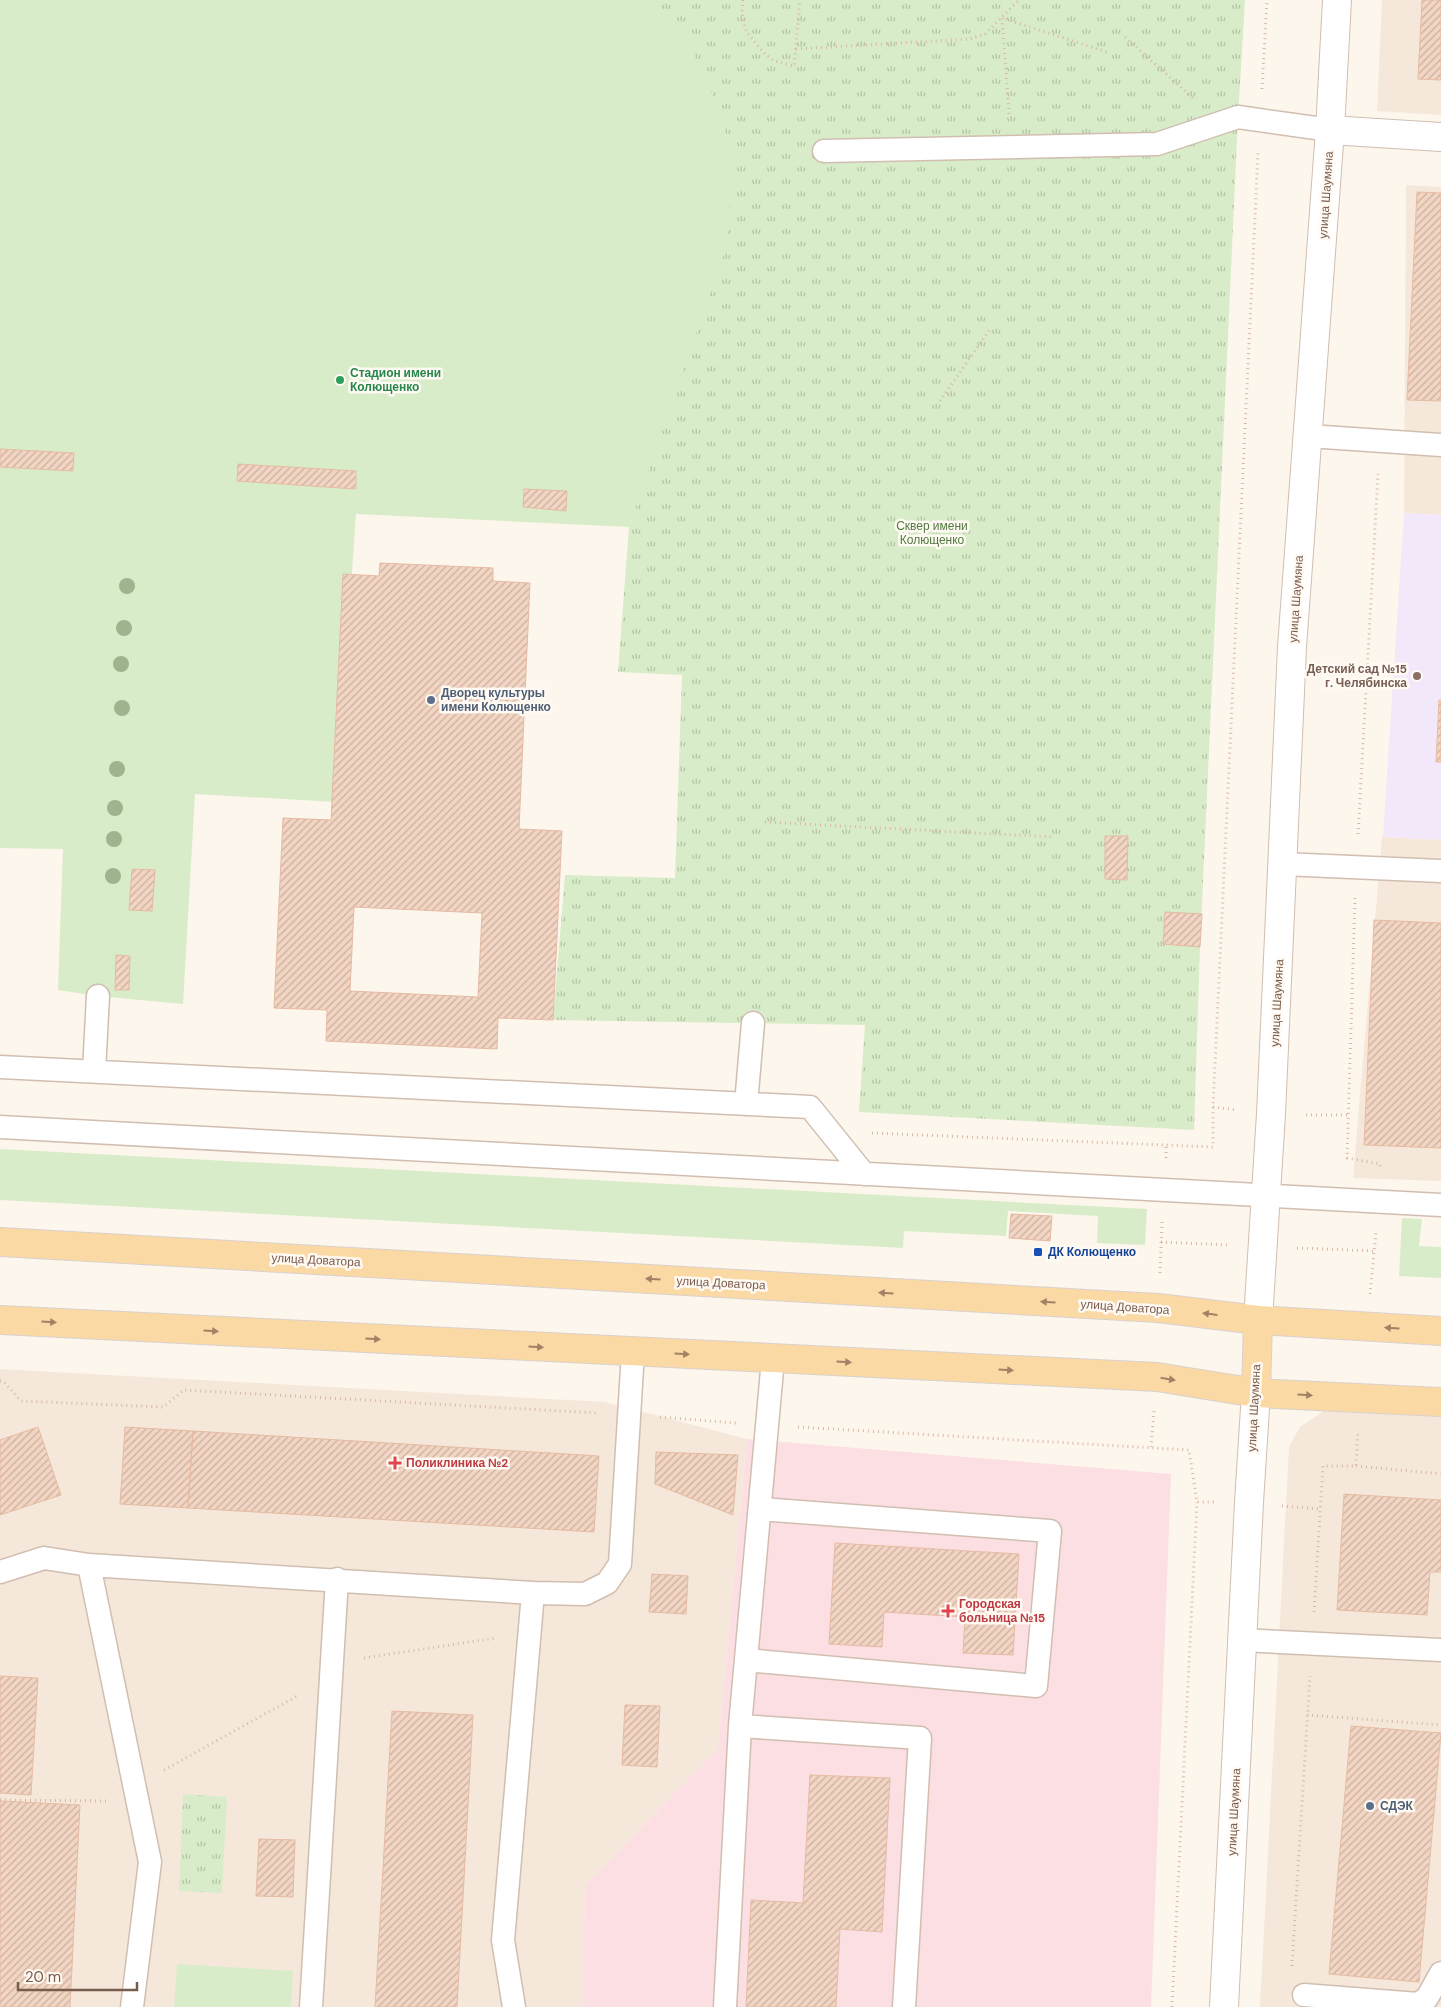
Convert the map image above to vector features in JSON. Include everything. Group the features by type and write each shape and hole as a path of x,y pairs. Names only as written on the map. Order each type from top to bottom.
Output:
{"main road":[{"name":"улица Доватора","path":"0,1242 1158,1308 1258,1320 1441,1330"},
{"path":"0,1320 1157,1377 1256,1393 1441,1402"},
{"name":"улица Шаумяна","path":"1256,1393 1258,1320"}],"street":[{"name":"улица Шаумяна","path":"1258,1320 1283,864 1292,647 1330,130 1336,0"},
{"path":"1330,130 1441,137"},
{"name":"улица Шаумяна","path":"1224,2007 1256,1393"}],"lane":[{"path":"824,151 1072,144 1157,144 1238,117 1330,130"},
{"path":"1309,436 1441,445"},
{"path":"1283,864 1441,871"},
{"path":"94,1071 98,996"},
{"path":"746,1104 753,1023"},
{"path":"0,1067 810,1107 864,1174"},
{"path":"0,1127 1266,1194 1441,1205"},
{"path":"0,1572 44,1558 89,1565 336,1579 533,1593 585,1594 607,1583 620,1564 633,1352"},
{"path":"725,2007 740,1726 773,1359"},
{"path":"746,1660 1036,1686 1050,1531 760,1509"},
{"path":"89,1565 150,1862 132,2007"},
{"path":"311,2007 336,1579"},
{"path":"514,2007 503,1940 533,1593"},
{"path":"1242,1640 1441,1650"},
{"path":"740,1726 920,1738 904,2007"},
{"path":"1304,1995 1418,2004 1427,1998 1441,1973"}],"path":[{"path":"743,0 742,13 746,31 764,53 774,61 794,66 800,0"},
{"path":"796,49 969,39 985,34 1019,0"},
{"path":"828,1131 1212,1147 1267,0"},
{"path":"1002,18 1110,53"},
{"path":"1002,18 1011,147"},
{"path":"1125,37 1194,98"},
{"path":"940,400 990,329"},
{"path":"765,822 1053,837"},
{"path":"0,1381 4,1382 21,1401 163,1406 184,1390 629,1414 767,1426 1188,1450 1197,1502 1172,2007"},
{"path":"1356,1466 1441,1474"},
{"path":"1197,1502 1249,1502 1321,1509"},
{"path":"0,1800 107,1801 330,1670 529,1633"},
{"path":"1307,1715 1441,1725"}],"shaded area":[{"path":"1382,0 1441,0 1441,115 1377,111"},
{"path":"1406,185 1441,187 1441,515 1404,513"},
{"name":"Детский сад №15 г. Челябинска","path":"1404,513 1441,515 1441,840 1383,837"},
{"path":"1382,837 1441,840 1441,1181 1353,1178"},
{"path":"0,1369 605,1402 747,1439 718,1748 585,1886 582,2007 0,2007"},
{"path":"1327,1409 1441,1413 1441,2007 1260,2007 1289,1447 1300,1427"},
{"name":"Городская больница №15","path":"747,1439 1171,1474 1151,2007 582,2007 585,1886 718,1748"}],"green space":[{"name":"Стадион имени Колющенко","path":"0,0 733,0 735,241 629,527 356,514 336,802 195,794 183,1004 98,996 58,990 63,849 0,848"},
{"name":"Сквер имени Колющенко","path":"648,0 1245,0 1200,947 1194,1130 859,1112 865,1025 553,1020 565,875 675,878 682,675 618,672 629,527 727,245 733,161 725,130 712,93 693,52"},
{"path":"0,1149 1147,1209 1145,1245 1097,1243 1098,1216 1008,1211 1006,1236 904,1231 903,1248 0,1200"},
{"path":"1402,1218 1422,1219 1419,1246 1441,1247 1441,1278 1399,1276"},
{"path":"183,1794 227,1797 222,1893 179,1891"},
{"path":"177,1964 293,1971 291,2007 174,2007"}],"building":[{"path":"1422,0 1441,0 1441,80 1418,79"},
{"path":"1417,192 1441,193 1441,401 1407,400"},
{"path":"0,449 74,453 73,471 0,467"},
{"path":"238,464 356,471 356,489 237,481"},
{"path":"524,489 567,491 566,511 523,507"},
{"name":"Дворец культуры имени Колющенко","path":"380,563 493,568 493,581 530,583 519,829 562,831 553,1020 498,1018 497,1049 326,1041 327,1010 274,1008 283,818 331,820 343,574 379,576","holes":["354,907 482,913 478,997 350,991"]},
{"path":"1439,700 1441,700 1441,762 1436,762"},
{"path":"1105,836 1128,836 1127,880 1105,879"},
{"path":"132,869 155,870 152,911 129,910"},
{"path":"1165,912 1202,914 1200,947 1163,944"},
{"path":"1374,920 1441,923 1441,1148 1364,1145"},
{"path":"116,955 130,956 129,990 115,990"},
{"path":"1011,1214 1052,1216 1050,1241 1009,1238"},
{"path":"38,1427 61,1495 0,1515 0,1440"},
{"path":"125,1427 193,1431 188,1508 120,1504"},
{"path":"193,1431 599,1456 594,1532 188,1508"},
{"path":"656,1452 738,1455 733,1515 655,1484"},
{"path":"1344,1494 1441,1500 1441,1572 1430,1572 1427,1615 1337,1610"},
{"path":"835,1543 1019,1554 1013,1655 963,1653 965,1617 884,1612 882,1647 829,1644"},
{"path":"652,1574 688,1576 686,1614 649,1612"},
{"path":"0,1676 38,1678 31,1795 0,1793"},
{"path":"625,1705 660,1706 657,1767 622,1765"},
{"path":"392,1711 473,1715 457,2007 375,2007"},
{"path":"1351,1726 1441,1733 1419,1982 1329,1974"},
{"path":"810,1775 890,1778 882,1932 840,1929 836,2007 746,2007 751,1900 803,1903"},
{"path":"0,1801 80,1805 70,2007 0,2007"},
{"path":"259,1839 295,1840 293,1897 256,1896"}],"place":[{"name":"Стадион имени Колющенко","path":"340,380"},
{"name":"Детский сад №15 г. Челябинска","path":"1417,676"},
{"name":"Дворец культуры имени Колющенко","path":"431,700"},
{"name":"ДК Колющенко","path":"1038,1252"},
{"name":"Поликлиника №2","path":"395,1463"},
{"name":"Городская больница №15","path":"948,1611"},
{"name":"СДЭК","path":"1370,1806"}]}
